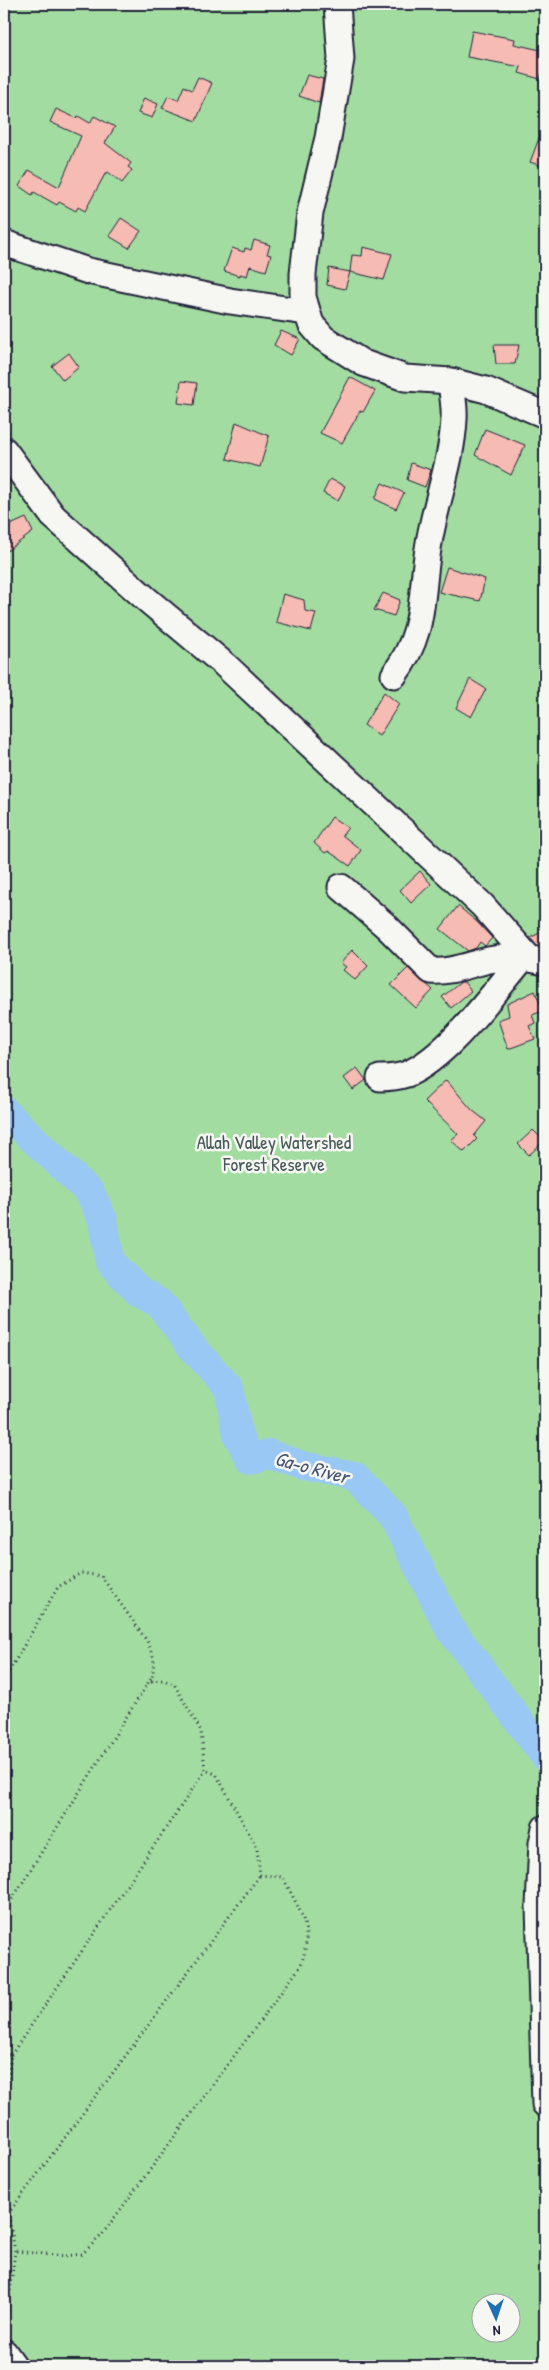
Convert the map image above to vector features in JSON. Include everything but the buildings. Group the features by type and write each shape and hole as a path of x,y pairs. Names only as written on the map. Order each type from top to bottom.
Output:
{"street":[{"path":"337,4 341,59 328,138 310,213 304,274 303,297 311,324 322,338 363,364 405,378 451,381 486,390 545,414"},
{"path":"4,243 88,271 230,302 306,312"},
{"path":"394,676 407,658 422,614 428,550 452,440 454,418 451,381"},
{"path":"4,450 53,516 145,598 225,665 482,905 532,960"},
{"path":"341,888 386,926 430,971 450,970 492,959 532,960"},
{"path":"380,1078 396,1077 408,1073 439,1052 532,960"},
{"path":"545,1828 542,1843 539,1906 545,2104"},
{"path":"4,2352 14,2366"}],"path":[{"path":"4,1680 58,1587 81,1573 101,1576 147,1641 154,1659 152,1681 163,1680 174,1684 201,1731 205,1770 11,2055 4,2107"},
{"path":"4,1912 152,1676"},
{"path":"8,2214 260,1874 258,1848 216,1774 205,1770"},
{"path":"14,2251 65,2256 82,2254 101,2236 300,1967 306,1950 307,1927 283,1877 260,1874"},
{"path":"4,2052 11,2055"},
{"path":"4,2191 14,2251 4,2341"}],"green space":[{"name":"Allah Valley Watershed Forest Reserve","path":"4,4 545,4 545,2366 4,2366"}],"waterway":[{"name":"Ga-o River","path":"4,1111 90,1193 103,1220 110,1262 139,1292 159,1303 192,1347 229,1388 238,1436 251,1459 269,1454 302,1466 354,1476 393,1516 449,1627 545,1756"}]}
